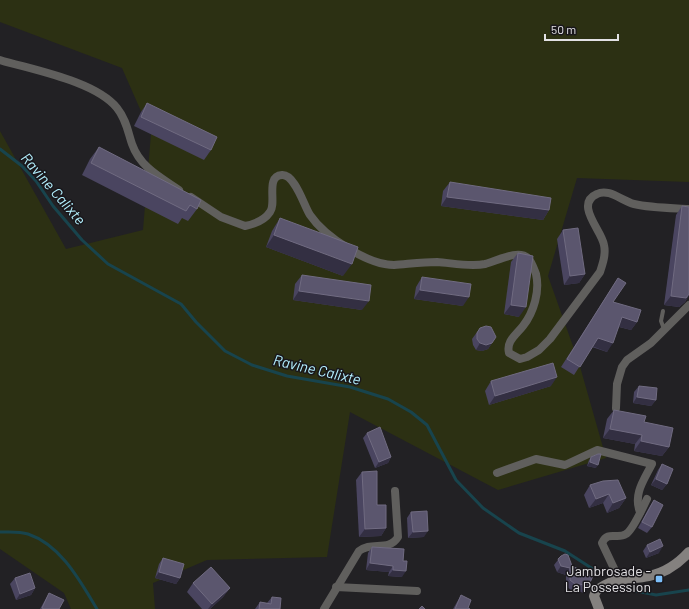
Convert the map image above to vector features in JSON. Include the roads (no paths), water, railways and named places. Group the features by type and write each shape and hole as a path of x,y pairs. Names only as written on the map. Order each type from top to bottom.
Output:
{"main road":[{"path":"599,608 594,596 596,591 603,585 619,579 650,576 666,571 679,563 689,552"}],"street":[{"path":"0,60 81,84 103,94 118,108 126,123 132,145 143,165 232,223 245,226 263,220 271,211 273,202 272,183 281,175 287,176 293,182 310,215 319,226 337,240 364,257 392,265 435,262 482,264 518,254 528,258 534,268 538,290 524,324 509,343 508,348 509,354 520,359 539,350 550,339 600,272 603,263 605,246 603,239 589,216 589,201 593,196 599,193 608,193 634,204 689,209"},
{"path":"616,408 617,384 622,367 632,356 665,331 689,306"},
{"path":"497,473 536,459 565,465 597,450 652,464 637,494 637,503 640,512"},
{"path":"324,609 336,587 363,548 389,545 395,542 398,537 395,491"},
{"path":"619,579 602,543 604,538 608,536 626,535 647,499"},
{"path":"336,587 417,591"}],"lane":[{"path":"663,310 661,321 665,331"}],"waterway":[{"name":"Ravine Calixte","path":"0,149 22,166 36,181 53,206 82,240 108,264 181,304 196,322 225,351 252,365 287,376 350,387 388,399 411,412 427,425 456,480 483,508 519,533 565,551 596,571"},
{"path":"0,532 25,533 40,539 50,546 68,565 84,587 97,609"},
{"name":"Ravine Calixte","path":"612,586 656,595 689,590"}],"place":[{"name":"Jambrosade - La Possession","path":"659,579"}]}
